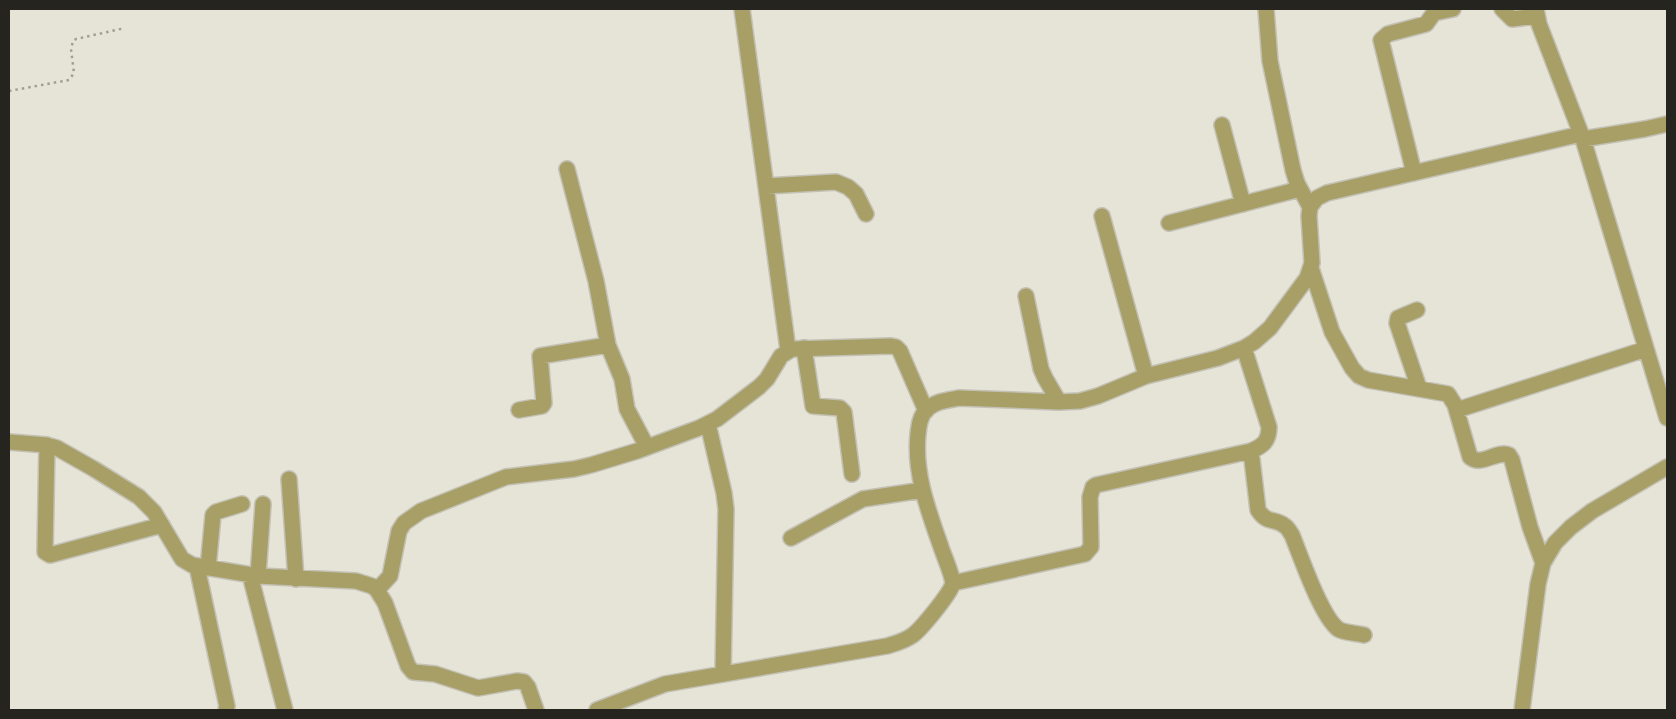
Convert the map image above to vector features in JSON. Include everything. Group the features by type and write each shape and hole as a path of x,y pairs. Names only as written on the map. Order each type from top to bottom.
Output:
{"street":[{"path":"742,9 788,350"},
{"path":"1266,9 1270,61 1293,170 1300,189 1310,207"},
{"path":"1414,173 1381,40 1388,34 1426,24 1434,14 1453,9"},
{"path":"1502,9 1512,20 1537,12 1582,136 1667,418"},
{"path":"1543,563 1530,527 1511,457 1506,453 1481,461 1473,460 1470,457 1454,401 1448,394 1368,380 1356,373 1332,332 1311,268 1310,207 1317,198 1327,193 1582,136 1645,129 1667,124"},
{"path":"1222,125 1243,204"},
{"path":"567,169 596,281 608,345 622,379 627,409 647,448"},
{"path":"766,186 836,182 848,187 856,194 866,214"},
{"path":"1169,223 1300,189"},
{"path":"1102,216 1146,376"},
{"path":"603,709 625,705 666,684 898,643 915,634 947,595 953,583 923,490 918,456 918,440 920,424 926,411 939,402 959,398 1059,402 1088,399 1146,376 1218,358 1244,348 1262,336 1277,320 1307,278 1311,268"},
{"path":"1026,296 1041,369 1059,402"},
{"path":"1417,310 1398,318 1396,323 1419,388"},
{"path":"520,410 542,406 544,403 540,356 608,345"},
{"path":"378,590 390,576 399,531 404,523 421,511 512,476 574,469 647,448 708,424 759,387 767,379 781,356 788,350 804,348 896,347 900,351 926,411"},
{"path":"804,348 813,406 840,408 844,412 852,474"},
{"path":"953,583 1085,554 1091,547 1090,496 1093,487 1096,485 1251,451 1266,443 1270,427 1244,348"},
{"path":"1457,410 1646,349"},
{"path":"708,424 726,509 723,674"},
{"path":"9,442 47,445 74,456 139,497 154,512 182,558 188,563 202,568 254,576 356,581 372,586 378,590 385,603 408,666 413,672 435,674 478,688 524,682 528,687 536,710"},
{"path":"47,445 44,529 45,552 47,554 50,555 162,525"},
{"path":"1251,451 1258,510 1269,521 1286,526 1292,535 1323,610 1331,622 1340,630 1364,635"},
{"path":"1522,710 1538,584 1543,563 1555,543 1571,527 1592,512 1667,468"},
{"path":"288,479 296,579"},
{"path":"791,538 863,500 923,490"},
{"path":"226,710 227,706 202,568 214,513 242,504"},
{"path":"263,504 254,576 285,710"}],"path":[{"path":"9,91 69,80 74,73 71,49 76,38 126,28"}]}
